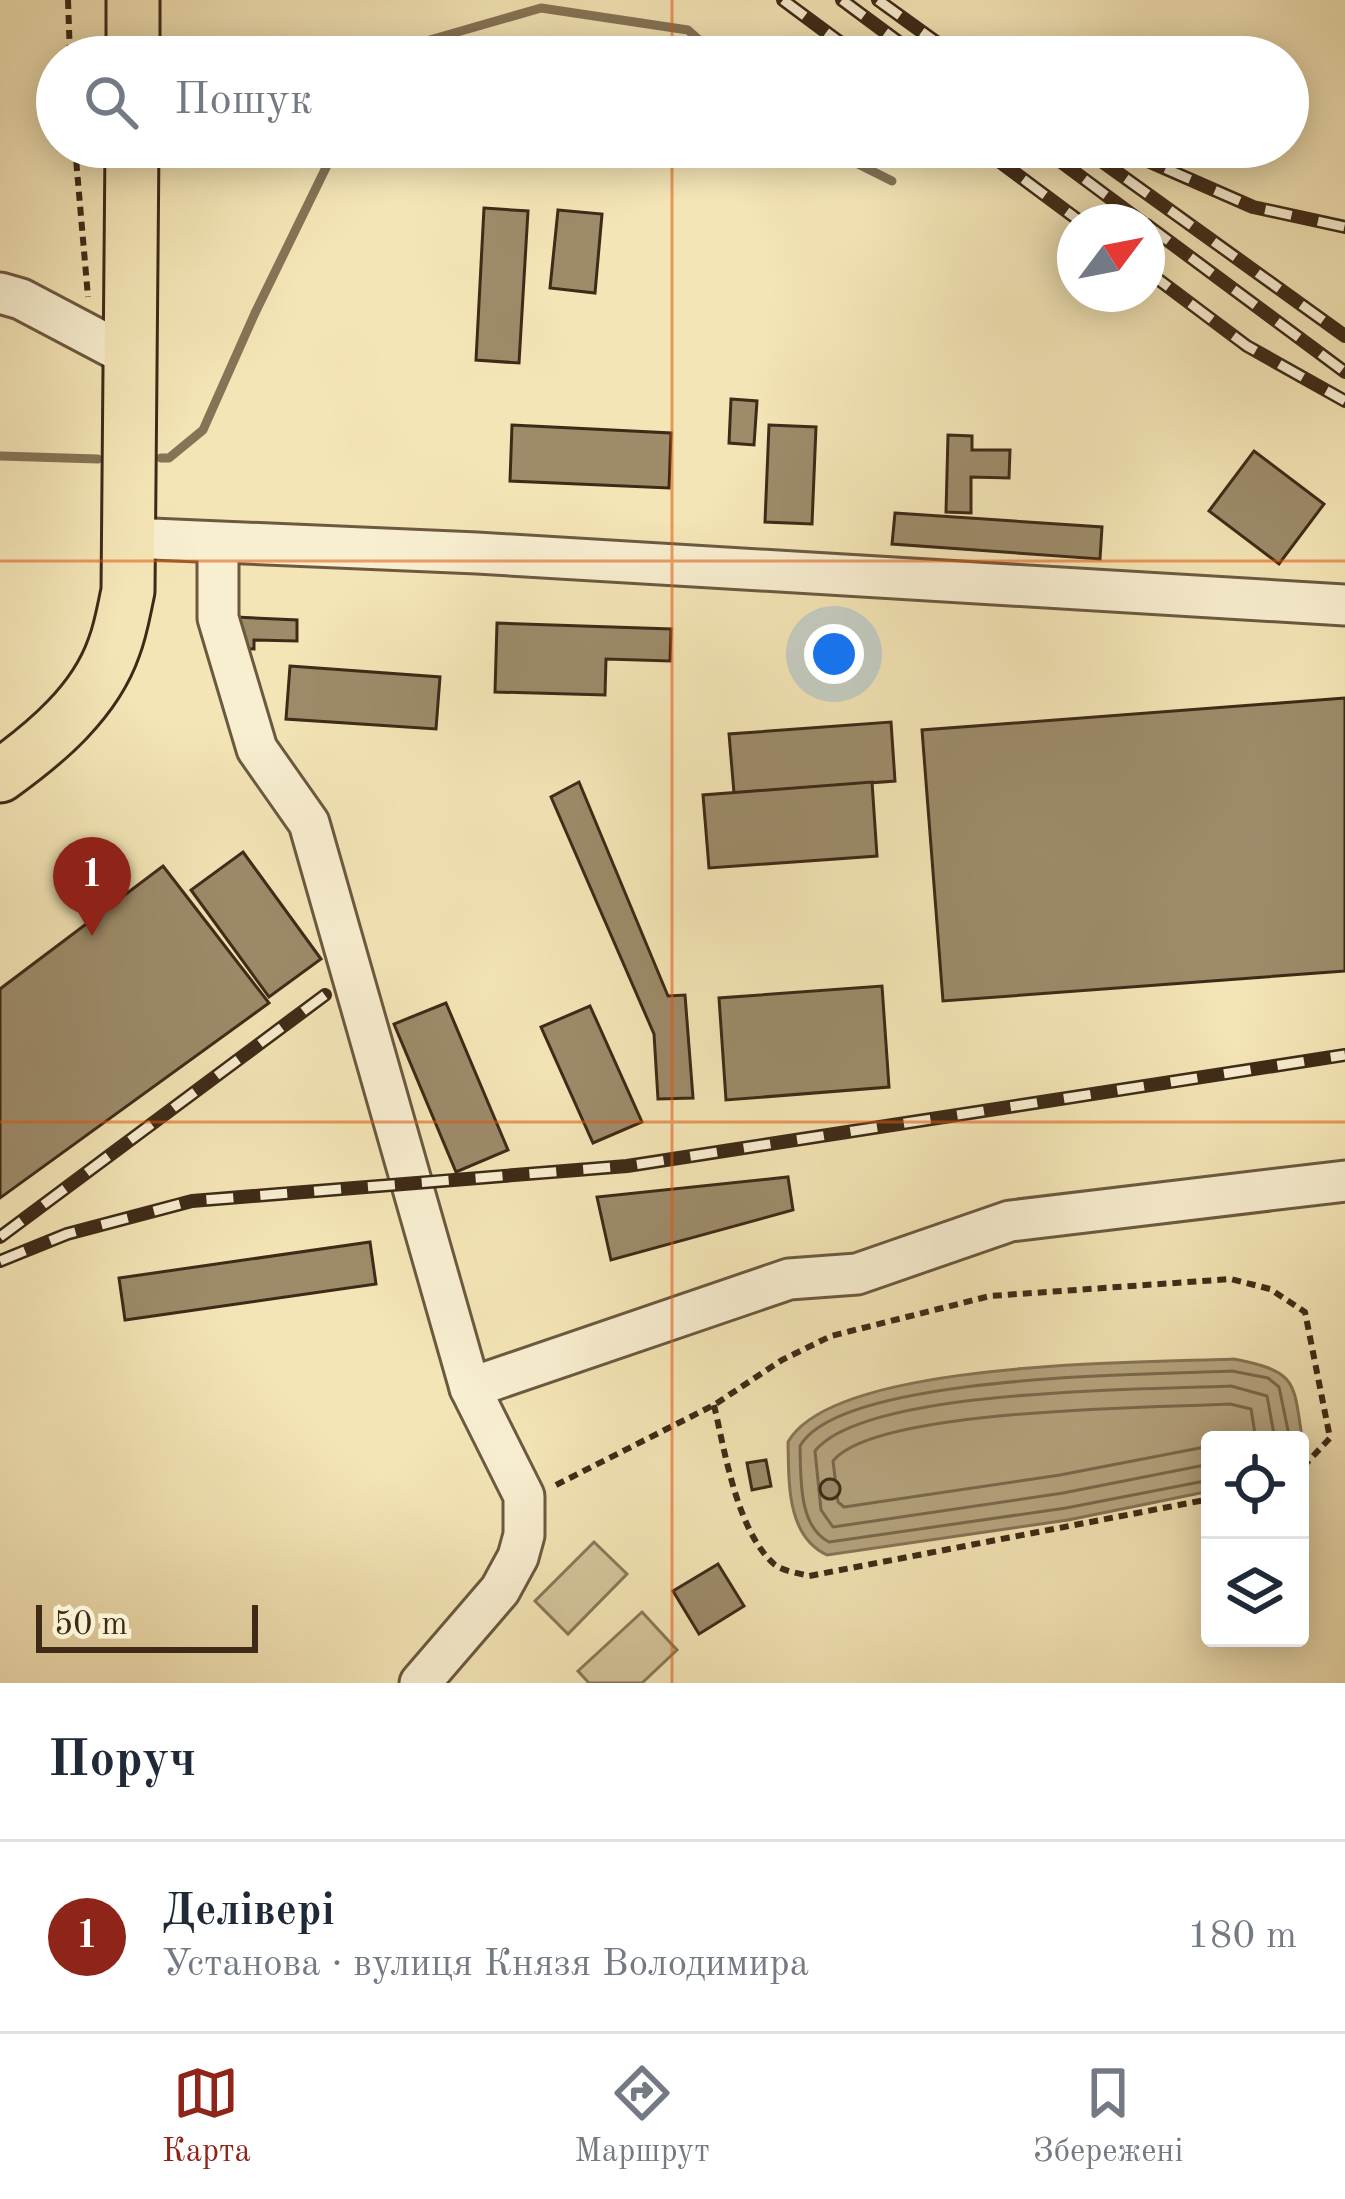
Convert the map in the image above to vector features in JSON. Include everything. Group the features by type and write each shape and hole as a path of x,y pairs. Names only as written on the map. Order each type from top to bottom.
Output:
{"main road":[{"path":"133,0 133,36"},
{"path":"0,776 40,748 90,694 114,650 128,591 129,538 111,346 130,168"}],"lane":[{"path":"0,292 111,346"},
{"path":"129,538 478,553 1345,604"},
{"path":"218,544 218,618 257,749 309,823 470,1388 524,1496 524,1535 500,1590 420,1683"},
{"path":"470,1388 789,1280 856,1274 1010,1221 1345,1180"}],"path":[{"path":"68,0 69,36"},
{"path":"79,168 111,346"},
{"path":"524,1496 570,1480 714,1406 782,1360 831,1336 990,1296 1231,1279 1270,1289 1305,1312 1330,1438 1309,1460"},
{"path":"714,1406 732,1482 755,1540 776,1567 809,1576 1201,1501"}],"shaded area":[{"path":"594,1542 627,1574 568,1634 535,1601"},
{"path":"642,1612 677,1650 642,1683 589,1683 578,1671"}],"water":[{"path":"1234,1359 1256,1364 1290,1383 1301,1431 1201,1431 1201,1493 1068,1520 827,1555 804,1535 792,1506 788,1442 817,1415 864,1395 925,1381 1065,1365"}],"building":[{"path":"484,208 528,211 519,363 476,360"},
{"path":"558,210 602,214 595,293 550,288"},
{"path":"731,399 757,401 754,445 729,443"},
{"path":"512,425 671,433 669,488 510,481"},
{"path":"769,425 816,427 812,524 765,522"},
{"path":"948,435 972,436 972,450 1010,450 1009,478 971,477 971,513 946,512"},
{"path":"1254,451 1324,504 1279,564 1209,511"},
{"path":"895,513 1102,527 1100,559 892,544"},
{"path":"235,617 297,620 297,641 254,640 254,649 234,648"},
{"path":"497,623 671,629 670,661 606,659 605,695 495,692"},
{"path":"290,666 440,677 436,729 286,719"},
{"path":"1345,698 1345,971 943,1001 922,730"},
{"path":"891,722 895,781 734,793 729,734"},
{"path":"579,782 668,996 685,995 693,1098 658,1099 654,1034 551,797"},
{"path":"872,782 877,856 709,868 703,795"},
{"path":"243,852 321,959 269,997 191,890"},
{"path":"163,866 269,1003 0,1198 0,989"},
{"path":"882,986 889,1087 726,1100 719,998"},
{"path":"446,1003 508,1150 456,1172 394,1024"},
{"path":"590,1006 642,1122 593,1143 541,1027"},
{"path":"788,1177 793,1210 611,1260 597,1197"},
{"path":"370,1242 376,1284 125,1320 119,1278"},
{"path":"766,1460 771,1486 752,1490 747,1463"},
{"path":"830,1479 840,1489 830,1499 820,1489"},
{"path":"718,1564 744,1606 699,1634 673,1591"}],"waterway":[{"path":"444,36 541,8 688,30 695,36"},
{"path":"161,458 169,458 203,430 326,168"},
{"path":"866,168 892,181"},
{"path":"0,456 98,459"}],"railway":[{"path":"783,0 832,36"},
{"path":"842,0 891,36"},
{"path":"878,0 928,36"},
{"path":"1008,168 1057,204"},
{"path":"1069,168 1118,204"},
{"path":"1111,168 1345,336"},
{"path":"1164,168 1253,207 1345,227"},
{"path":"1165,238 1345,372"},
{"path":"1165,284 1247,346 1345,401"},
{"path":"0,1237 325,995"},
{"path":"0,1261 67,1234 192,1201 627,1166 1345,1055"}],"place":[{"name":"Делівері","path":"92,936"}]}
